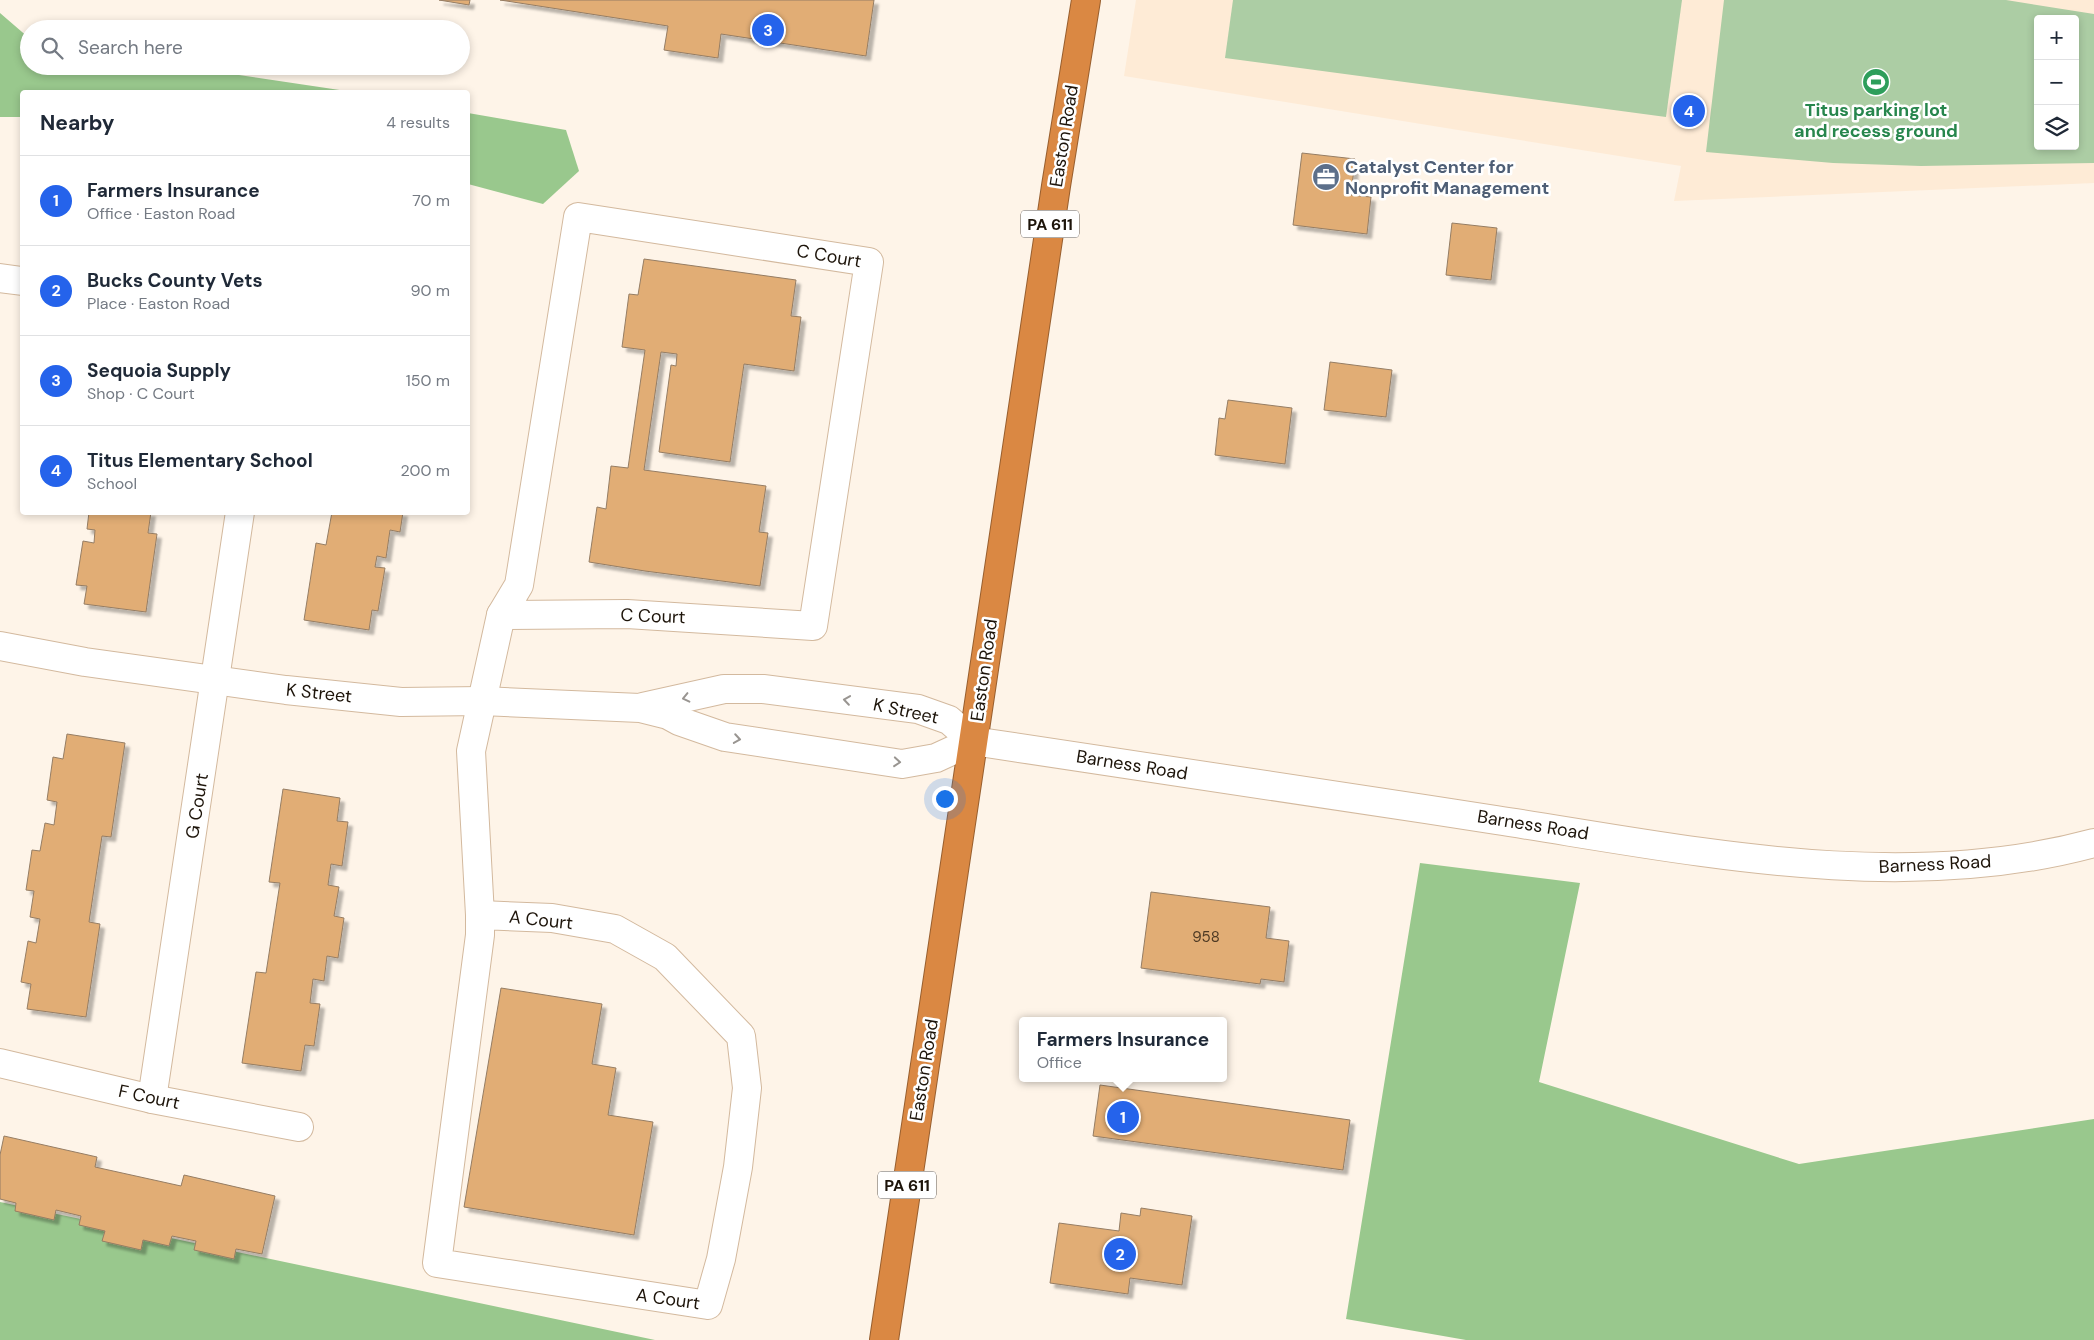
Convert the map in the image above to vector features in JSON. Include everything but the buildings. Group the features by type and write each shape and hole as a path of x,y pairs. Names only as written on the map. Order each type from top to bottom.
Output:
{"highway":[{"name":"Easton Road","path":"884,1340 1060,157 1086,0"}],"street":[{"name":"C Court","path":"482,701 502,615 519,585 578,217 869,262 813,626 627,614 502,615"},
{"path":"0,278 20,281"},
{"name":"G Court","path":"152,1099 240,515"},
{"name":"K Street","path":"0,646 86,662 401,702 482,701 640,708 668,715 679,721 726,737 902,764 936,758 973,741 949,720 918,710 762,689 724,689 640,708"},
{"name":"A Court","path":"480,915 552,918 615,929 666,957 741,1036 747,1088 738,1168 720,1259 708,1306 437,1264 480,936 471,751 482,701"},
{"name":"Barness Road","path":"973,741 1676,847 1839,867 1980,863 2035,856 2094,843"},
{"name":"F Court","path":"0,1063 152,1099 299,1128"}],"shaded area":[{"path":"1136,0 2094,0 2094,183 1674,201 1681,166 1124,76"}],"green space":[{"path":"1233,0 1682,0 1666,117 1225,58"},
{"name":"Titus parking lot and recess ground","path":"1724,0 2006,0 2094,14 2094,163 1921,166 1833,163 1706,152"},
{"path":"0,13 20,30 20,75 239,75 340,90 20,90 20,117 0,117"},
{"path":"470,113 566,130 579,171 543,204 470,185"},
{"path":"1420,863 1580,883 1539,1082 1799,1164 2094,1119 2094,1340 1466,1340 1346,1319"},
{"path":"0,1202 655,1340 0,1340"}],"place":[{"name":"Sequoia Supply","path":"768,30"},
{"name":"Titus parking lot and recess ground","path":"1876,82"},
{"name":"Titus Elementary School","path":"1689,111"},
{"name":"Catalyst Center for Nonprofit Management","path":"1326,177"},
{"name":"Farmers Insurance","path":"1123,1117"},
{"name":"Bucks County Vets","path":"1120,1254"}]}
